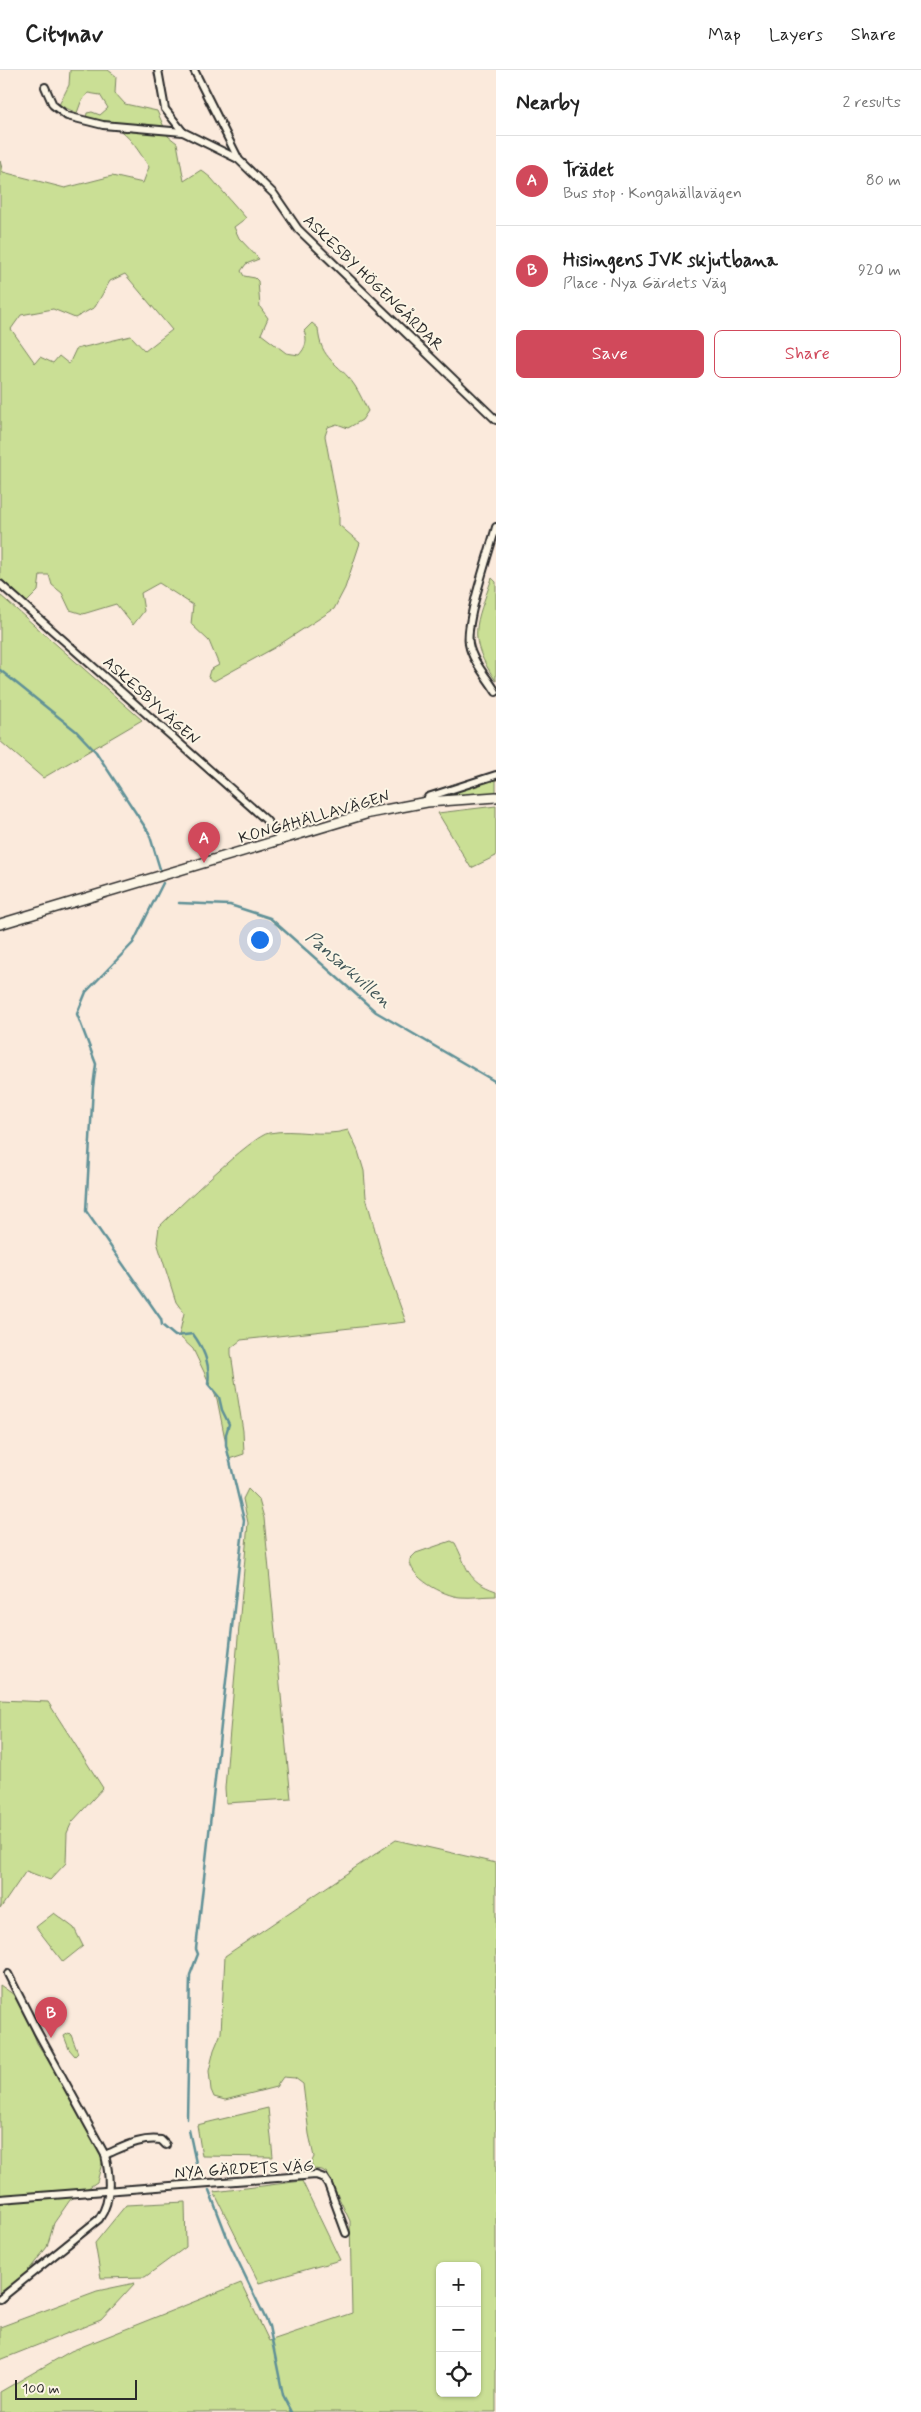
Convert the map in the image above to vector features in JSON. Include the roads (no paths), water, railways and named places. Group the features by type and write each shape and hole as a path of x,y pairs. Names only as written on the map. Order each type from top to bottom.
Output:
{"street":[{"name":"ASKESBY HÖGENGÅRDAR","path":"158,70 165,108 183,132"},
{"name":"ASKESBY HÖGENGÅRDAR","path":"194,70 239,160"},
{"name":"ASKESBY HÖGENGÅRDAR","path":"45,87 53,105 67,116 84,122 183,132 239,160 274,194 298,229 496,420"},
{"path":"496,527 474,606 468,637 475,659 496,692"},
{"name":"ASKESBYVÄGEN","path":"0,584 265,819 282,839"},
{"path":"427,802 428,796 496,775"},
{"name":"KONGAHÄLLAVÄGEN","path":"0,924 369,813 427,802 496,797"},
{"path":"0,2299 93,2226 104,2212 109,2171 105,2155 8,1974"},
{"name":"NYA GÄRDETS VÄG","path":"105,2155 121,2147 152,2139 161,2140 166,2145"},
{"name":"NYA GÄRDETS VÄG","path":"0,2199 316,2175 324,2178 328,2184 346,2233"}],"waterway":[{"path":"0,670 76,731 96,752 149,833 160,869"},
{"path":"163,883 133,943 86,992 77,1014 96,1064 86,1211 161,1319 162,1325 175,1336 193,1334 200,1345 206,1358 209,1377 208,1384 219,1397 222,1410 229,1424 226,1434 226,1445 244,1520 196,1949 198,1954 190,1975 187,2119"},
{"name":"Pansarkvillen","path":"179,903 230,905 270,918 376,1012 496,1082"},
{"path":"189,2130 196,2163"},
{"path":"209,2190 229,2242 269,2326 283,2395 292,2412"}],"place":[{"name":"Trädet","path":"204,863"},
{"name":"Hisingens JVK skjutbana","path":"51,2038"}]}
